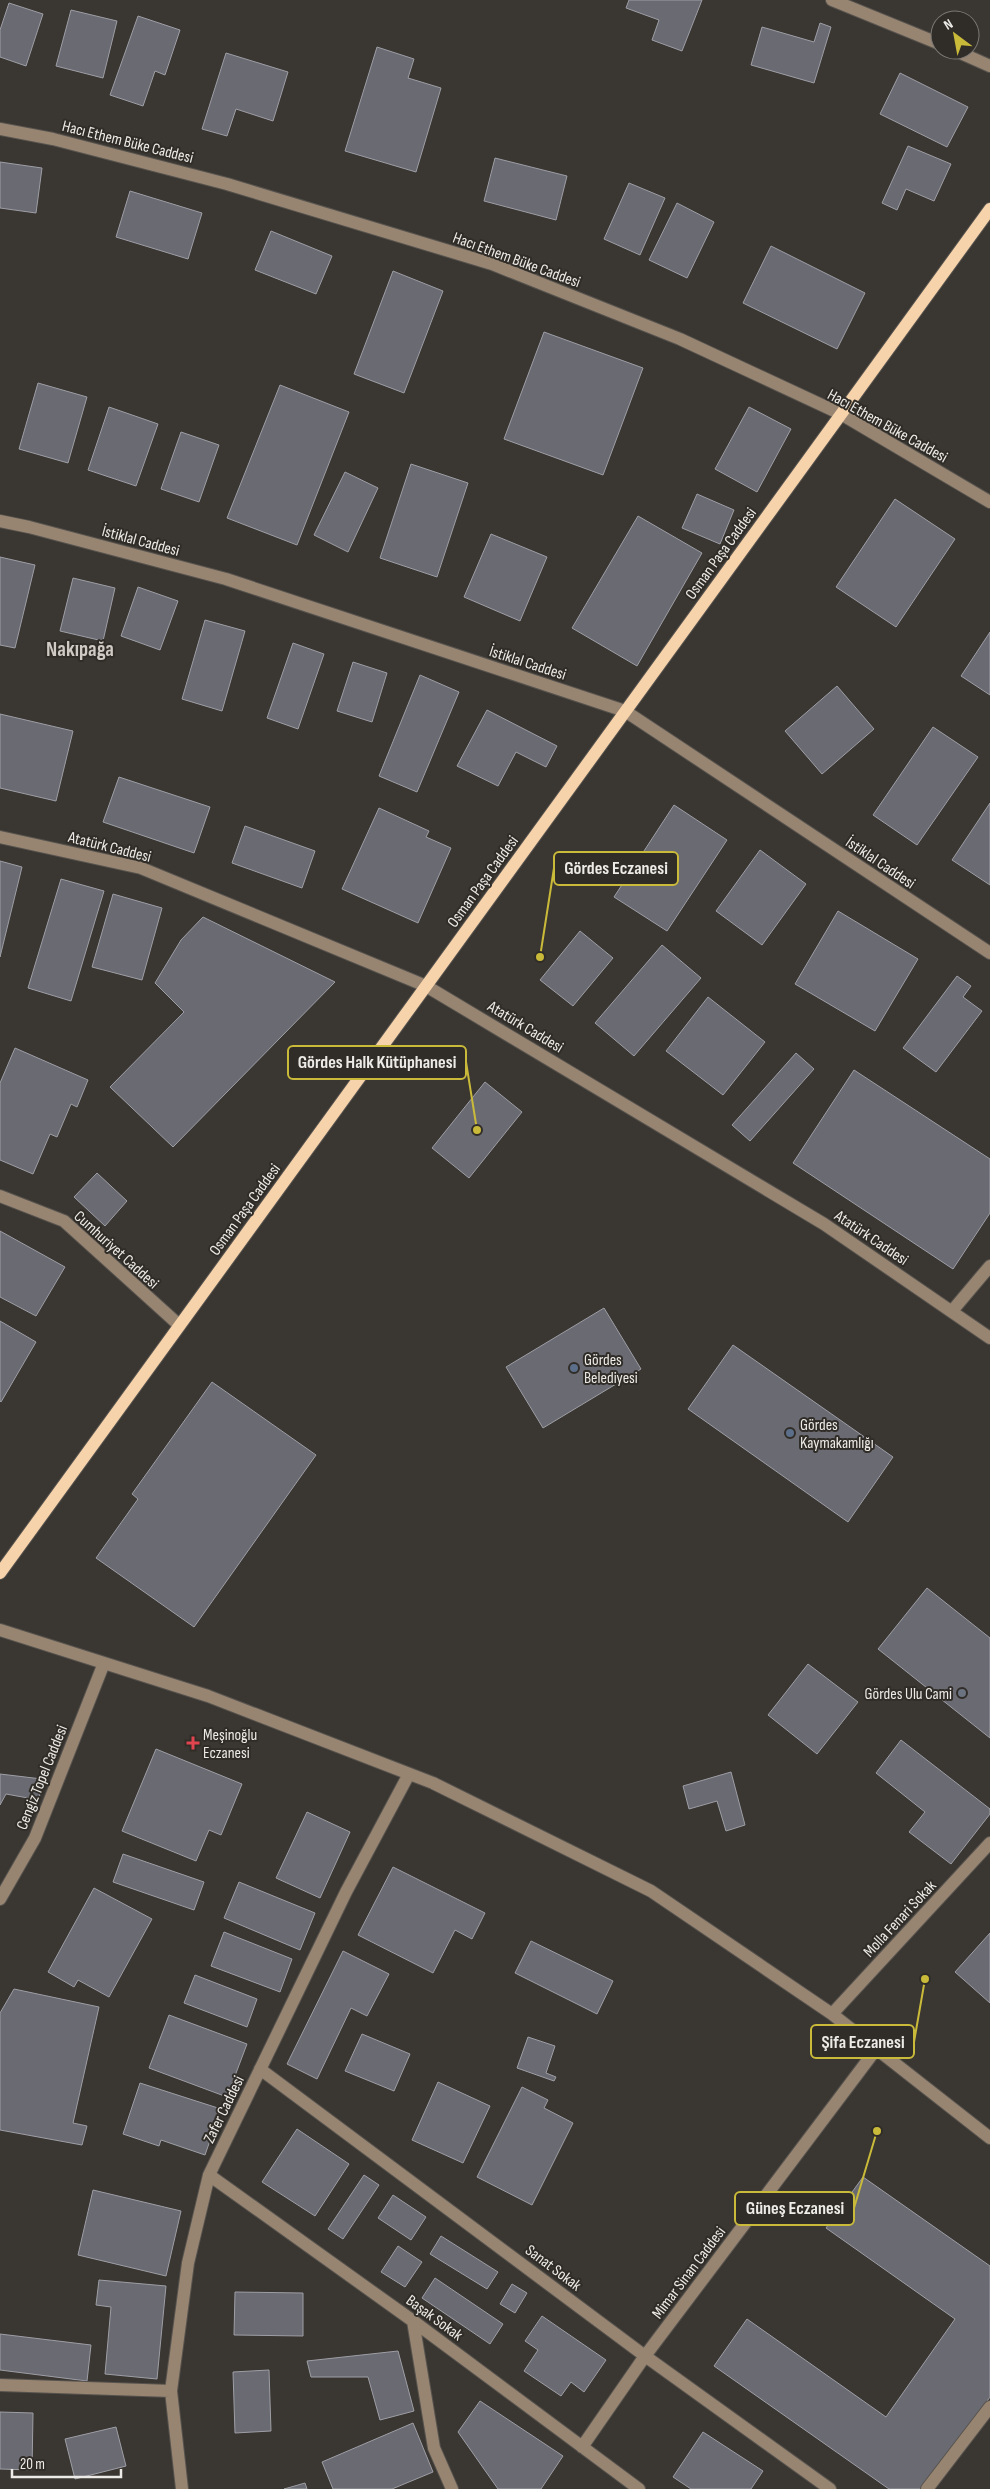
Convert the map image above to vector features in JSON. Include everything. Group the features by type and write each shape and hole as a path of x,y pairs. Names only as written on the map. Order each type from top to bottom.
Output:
{"main road":[{"name":"Osman Paşa Caddesi","path":"0,1573 990,209"}],"street":[{"path":"832,0 930,40"},
{"path":"976,60 990,66"},
{"name":"Hacı Ethem Büke Caddesi","path":"0,128 53,139 227,184 492,264 680,338 841,414 990,502"},
{"name":"İstiklal Caddesi","path":"0,521 226,579 625,711 990,953"},
{"name":"Atatürk Caddesi","path":"0,836 141,868 426,986 824,1224 990,1338"},
{"name":"Cumhuriyet Caddesi","path":"0,1196 64,1221 179,1325"},
{"path":"952,1311 990,1266"},
{"path":"0,1630 208,1696 433,1783 651,1891 832,2014 990,2138"},
{"name":"Cengiz Topel Caddesi","path":"0,1899 35,1838 104,1663"},
{"name":"Zafer Caddesi","path":"182,2489 171,2391 188,2263 209,2174 346,1892 409,1774"},
{"name":"Molla Fenari Sokak","path":"832,2014 990,1844"},
{"name":"Mimar Sinan Caddesi","path":"582,2447 646,2356 877,2048"},
{"name":"Sanat Sokak","path":"260,2069 646,2356 830,2489"},
{"name":"Başak Sokak","path":"209,2174 413,2321 639,2489"},
{"path":"413,2321 434,2448 452,2489"},
{"path":"0,2385 171,2391"},
{"path":"927,2489 990,2407"}],"building":[{"path":"629,0 702,0 682,51 652,40 659,20 626,8"},
{"path":"9,3 43,14 26,66 0,57 0,30"},
{"path":"71,10 117,21 103,78 56,66"},
{"path":"138,16 180,30 165,75 155,71 143,106 110,95"},
{"path":"820,23 831,27 814,83 751,65 762,27 814,42"},
{"path":"377,47 414,59 408,78 441,88 416,172 345,151"},
{"path":"226,53 288,72 273,121 236,109 227,136 202,129"},
{"path":"900,73 968,107 947,147 880,114"},
{"path":"908,146 951,164 934,201 906,189 897,210 882,203"},
{"path":"495,158 567,176 556,220 484,201"},
{"path":"0,162 42,168 36,213 0,208"},
{"path":"629,183 665,198 640,255 604,239"},
{"path":"130,191 202,213 188,259 116,237"},
{"path":"677,203 714,222 687,278 649,260"},
{"path":"271,231 332,256 316,294 255,270"},
{"path":"771,246 865,293 837,349 743,303"},
{"path":"393,271 443,291 404,393 354,374"},
{"path":"544,332 643,368 603,475 504,439"},
{"path":"38,383 87,397 68,463 19,449"},
{"path":"280,385 349,412 297,545 227,518"},
{"path":"109,407 158,424 136,486 88,470"},
{"path":"749,407 791,429 757,492 715,469"},
{"path":"181,432 219,445 199,502 161,489"},
{"path":"411,464 468,483 437,577 380,558"},
{"path":"345,472 378,488 348,552 314,535"},
{"path":"697,494 734,510 720,544 682,528"},
{"path":"895,499 955,539 896,627 836,587"},
{"path":"638,516 702,553 637,666 572,628"},
{"path":"491,534 547,557 520,621 464,597"},
{"path":"0,557 35,565 15,648 0,645"},
{"path":"73,578 115,588 103,641 60,631"},
{"path":"138,587 178,601 160,650 121,636"},
{"path":"205,620 245,631 222,711 182,699"},
{"path":"990,632 990,695 961,676"},
{"path":"293,643 324,654 298,729 267,718"},
{"path":"353,662 387,673 372,722 337,711"},
{"path":"420,675 459,692 417,792 379,776"},
{"path":"837,686 874,729 822,774 785,731"},
{"path":"487,710 557,746 546,767 516,752 498,786 457,766"},
{"path":"0,714 73,731 56,801 0,788"},
{"path":"933,727 978,757 917,845 873,815"},
{"path":"119,777 210,807 194,853 103,822"},
{"path":"990,803 990,885 952,860"},
{"path":"674,805 727,840 667,931 614,897"},
{"path":"379,808 429,831 426,837 451,848 418,923 342,889"},
{"path":"245,826 315,851 302,888 232,863"},
{"path":"760,850 806,884 762,945 716,911"},
{"path":"0,861 22,867 0,957"},
{"path":"61,879 104,891 71,1001 28,988"},
{"path":"113,894 162,908 142,980 92,967"},
{"path":"838,911 918,959 875,1031 795,984"},
{"path":"203,917 335,982 173,1147 110,1087 184,1012 155,983 181,940"},
{"path":"580,931 613,958 573,1006 540,980"},
{"path":"662,945 701,978 634,1056 595,1023"},
{"path":"957,976 971,986 963,997 982,1011 936,1072 903,1048"},
{"path":"708,997 765,1042 723,1095 666,1051"},
{"path":"15,1048 88,1080 77,1107 71,1104 57,1137 50,1134 33,1174 0,1160 0,1083"},
{"path":"796,1053 814,1069 750,1141 732,1125"},
{"path":"854,1070 990,1159 990,1213 953,1269 793,1163"},
{"path":"485,1082 522,1112 469,1178 432,1148"},
{"path":"97,1173 127,1201 105,1226 74,1197"},
{"path":"0,1231 65,1267 36,1316 0,1297"},
{"name":"Gördes Belediyesi","path":"604,1308 641,1369 543,1428 506,1367"},
{"path":"0,1321 36,1342 1,1402 0,1401"},
{"name":"Gördes Kaymakamlığı","path":"733,1345 893,1457 848,1522 688,1409"},
{"path":"212,1382 316,1455 194,1627 96,1558 138,1499 132,1494"},
{"name":"Gördes Ulu Cami","path":"927,1588 990,1638 990,1738 878,1649"},
{"path":"808,1664 858,1702 817,1754 768,1715"},
{"path":"901,1740 990,1809 990,1814 951,1864 909,1832 925,1812 876,1773"},
{"path":"156,1749 242,1784 221,1835 209,1830 196,1861 122,1831"},
{"path":"731,1772 745,1825 726,1831 717,1801 689,1809 683,1786"},
{"path":"0,1774 42,1779 39,1800 6,1794 0,1805"},
{"path":"307,1812 350,1832 320,1898 276,1878"},
{"path":"123,1854 204,1882 194,1910 113,1882"},
{"path":"393,1867 485,1913 472,1939 455,1930 433,1973 358,1935"},
{"path":"239,1882 315,1913 300,1950 224,1918"},
{"path":"94,1888 152,1919 109,1997 78,1980 74,1987 48,1972"},
{"path":"224,1932 292,1959 280,1992 211,1966"},
{"path":"990,1933 990,2003 955,1972"},
{"path":"531,1941 613,1981 597,2014 515,1973"},
{"path":"343,1951 389,1974 367,2016 351,2008 317,2079 287,2064"},
{"path":"195,1975 257,1999 247,2027 184,2003"},
{"path":"14,1989 99,2007 73,2123 87,2126 82,2145 0,2130 0,2013"},
{"path":"169,2015 247,2044 227,2097 149,2068"},
{"path":"362,2034 410,2054 394,2091 345,2071"},
{"path":"528,2037 555,2046 546,2073 556,2077 554,2081 517,2068"},
{"path":"438,2082 490,2106 463,2163 412,2140"},
{"path":"140,2083 221,2109 205,2155 161,2140 159,2146 123,2134"},
{"path":"522,2087 548,2100 544,2108 573,2123 532,2205 477,2177"},
{"path":"297,2129 349,2164 315,2216 262,2182"},
{"path":"364,2175 379,2185 343,2239 328,2229"},
{"path":"863,2177 990,2266 990,2397 925,2489 889,2489 714,2366 747,2319 886,2417 955,2319 826,2228"},
{"path":"93,2190 181,2211 166,2276 78,2255"},
{"path":"393,2195 426,2217 411,2240 378,2218"},
{"path":"441,2236 498,2272 487,2289 430,2254"},
{"path":"398,2246 422,2262 405,2287 381,2272"},
{"path":"435,2278 503,2324 490,2344 422,2298"},
{"path":"99,2280 166,2286 157,2379 105,2374 111,2307 96,2305"},
{"path":"512,2284 527,2293 515,2313 500,2304"},
{"path":"235,2292 303,2293 303,2336 234,2335"},
{"path":"542,2316 606,2360 584,2392 571,2382 561,2396 524,2371 538,2350 525,2341"},
{"path":"0,2334 91,2345 87,2381 0,2370"},
{"path":"398,2351 414,2411 380,2420 368,2377 311,2377 307,2361"},
{"path":"269,2370 271,2431 235,2433 233,2372"},
{"path":"480,2401 563,2456 541,2489 498,2489 458,2432"},
{"path":"0,2412 33,2413 32,2470 0,2469"},
{"path":"413,2423 433,2472 392,2489 333,2489 322,2462"},
{"path":"116,2427 126,2466 75,2479 65,2439"},
{"path":"703,2432 763,2471 751,2489 691,2489 673,2477"},
{"path":"305,2483 307,2489 284,2489"}],"place":[{"name":"Gördes Eczanesi","path":"540,957"},
{"name":"Gördes Halk Kütüphanesi","path":"477,1130"},
{"name":"Gördes Belediyesi","path":"574,1368"},
{"name":"Gördes Kaymakamlığı","path":"790,1433"},
{"name":"Gördes Ulu Cami","path":"962,1693"},
{"name":"Meşinoğlu Eczanesi","path":"193,1743"},
{"name":"Şifa Eczanesi","path":"925,1979"},
{"name":"Güneş Eczanesi","path":"877,2131"}],"district":[{"name":"Nakıpağa","path":"80,649"}]}
